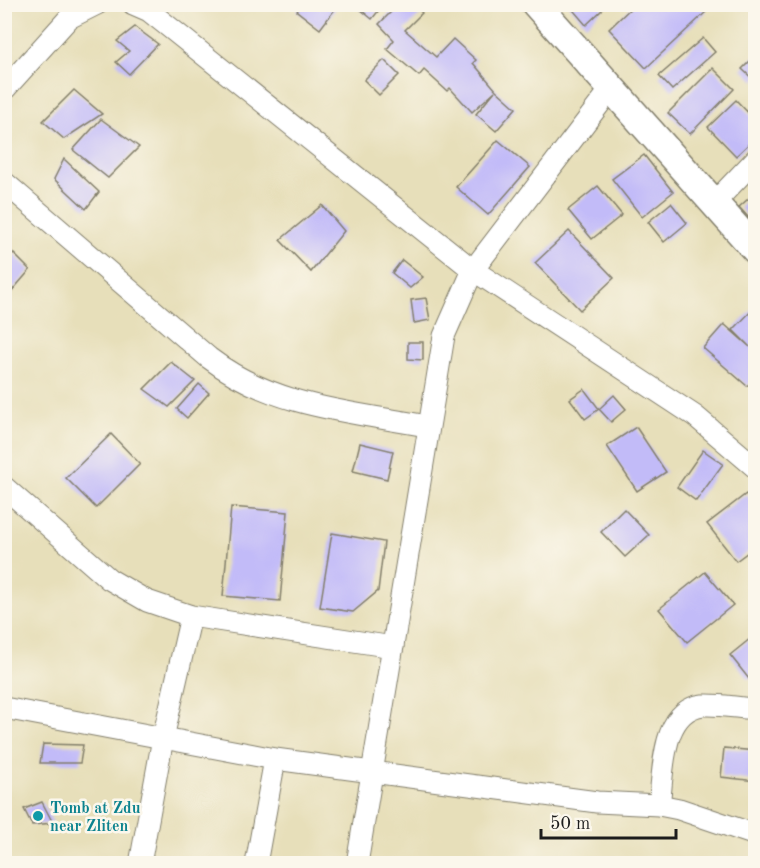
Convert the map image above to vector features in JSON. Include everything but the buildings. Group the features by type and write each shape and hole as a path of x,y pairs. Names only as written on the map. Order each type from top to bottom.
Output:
{"street":[{"path":"4,90 69,18 96,4"},
{"path":"133,4 149,11 473,270 695,416 756,468"},
{"path":"536,4 756,250"},
{"path":"357,864 375,771 444,336 473,270 611,89"},
{"path":"714,203 756,159"},
{"path":"4,182 209,358 240,380 302,404 428,426"},
{"path":"4,487 109,579 147,601 191,616 393,647"},
{"path":"140,864 163,738 191,616"},
{"path":"659,805 669,737 680,717 704,705 756,709"},
{"path":"4,708 275,759 597,802 659,805 679,809 756,835"},
{"path":"256,864 275,759"}],"place":[{"name":"Tomb at Zdu near Zliten","path":"38,816"}]}
